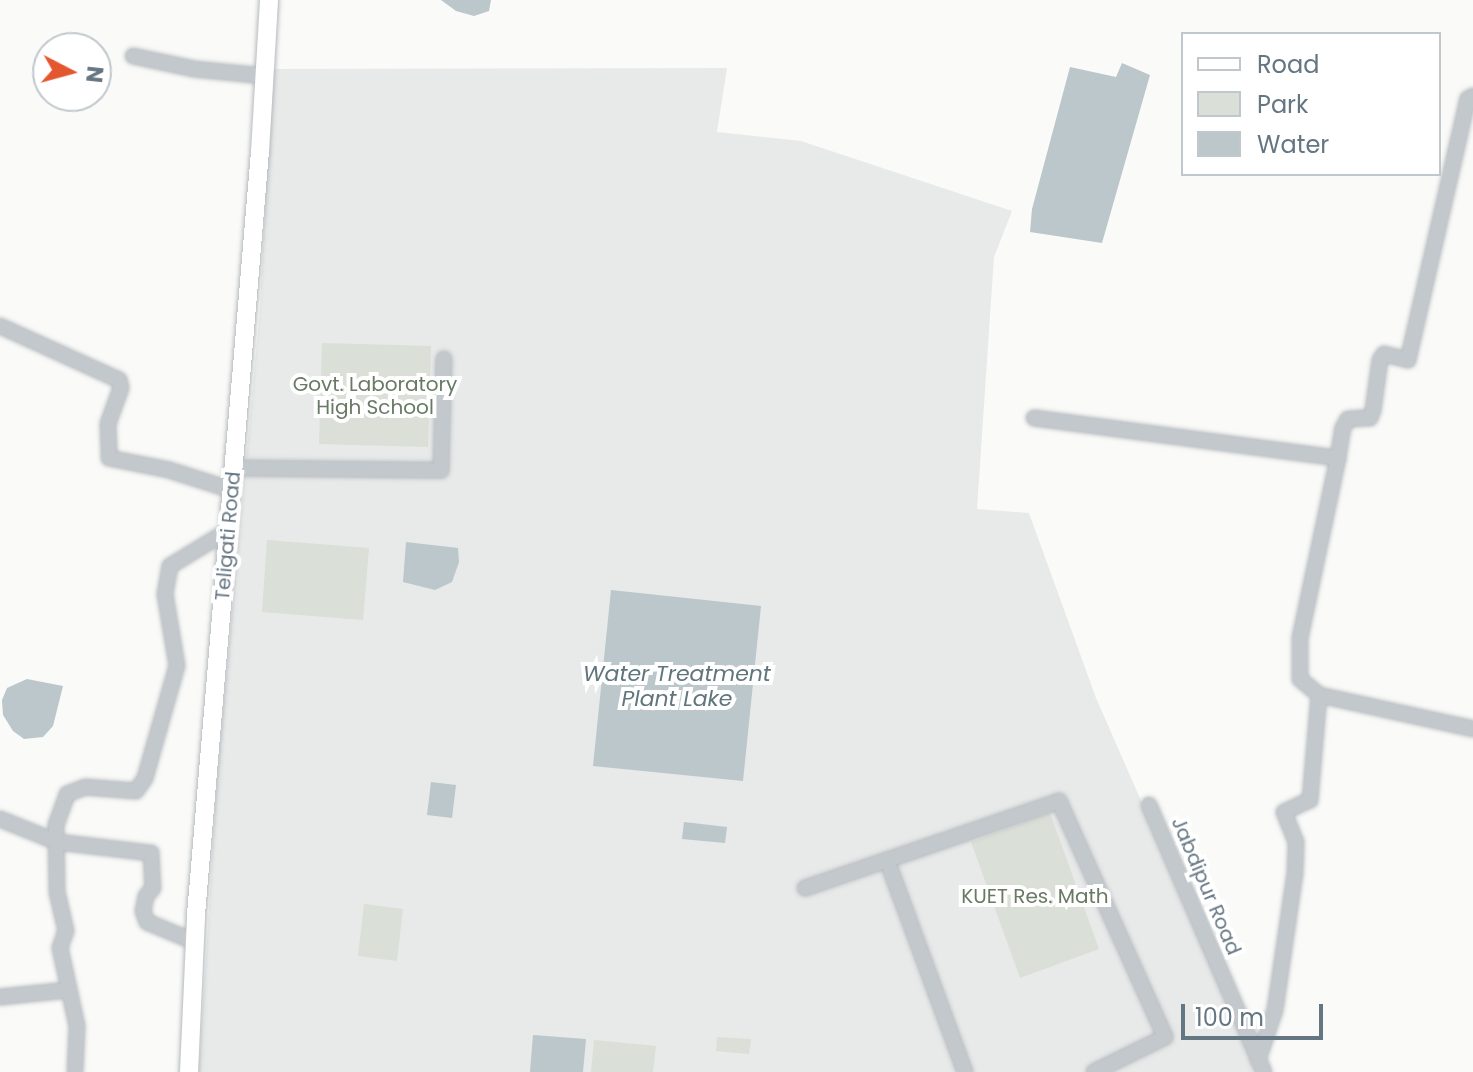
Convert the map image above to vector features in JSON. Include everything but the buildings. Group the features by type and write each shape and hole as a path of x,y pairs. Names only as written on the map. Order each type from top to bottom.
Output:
{"main road":[{"name":"Teligati Road","path":"189,1072 195,942 269,0"}],"street":[{"path":"133,56 194,69 265,76"},
{"path":"1473,96 1468,99 1408,360 1384,354 1380,360 1370,418 1348,419 1343,428 1300,638 1300,679 1319,695 1473,729"},
{"path":"0,326 119,380 121,388 108,424 109,458 169,470 232,490"},
{"path":"234,468 441,470 444,359"},
{"path":"1034,418 1338,458"},
{"path":"75,1072 77,1026 60,948 66,931 57,892 56,825 67,794 85,787 136,791 145,778 177,666 165,594 170,566 229,530"},
{"path":"1261,1066 1275,1010 1295,873 1296,842 1284,812 1310,800 1319,695"},
{"path":"805,888 1059,801 1165,1037 1094,1072"},
{"name":"Jabdipur Road","path":"1149,805 1261,1066"},
{"path":"0,819 57,842 151,853 153,888 146,896 143,911 147,922 195,942"},
{"path":"887,860 965,1072"},
{"path":"0,997 69,990"}],"shaded area":[{"path":"727,68 717,132 801,141 1012,211 994,257 977,509 1029,513 1096,698 1260,1072 199,1072 217,778 260,308 272,69"}],"green space":[{"name":"Govt. Laboratory High School","path":"322,343 431,346 428,447 319,444"},
{"path":"267,540 369,548 363,620 262,612"},
{"name":"KUET Res. Math","path":"1050,813 1099,949 1020,978 971,842"},
{"path":"364,904 403,909 397,961 358,956"},
{"path":"717,1037 751,1039 749,1054 716,1051"},
{"path":"594,1040 656,1046 653,1072 591,1072"}],"water":[{"path":"441,0 491,0 489,11 474,16 456,11"},
{"path":"1122,63 1150,75 1102,243 1030,232 1032,209 1070,67 1116,77"},
{"path":"406,542 458,548 459,562 452,582 435,590 403,582"},
{"name":"Water Treatment Plant Lake","path":"611,590 761,606 743,781 593,766"},
{"path":"27,679 63,686 53,726 43,737 24,739 13,731 3,715 2,700 7,688"},
{"path":"431,782 456,785 452,818 427,815"},
{"path":"684,822 727,827 725,843 682,839"},
{"path":"533,1035 586,1039 583,1072 530,1072"}]}
